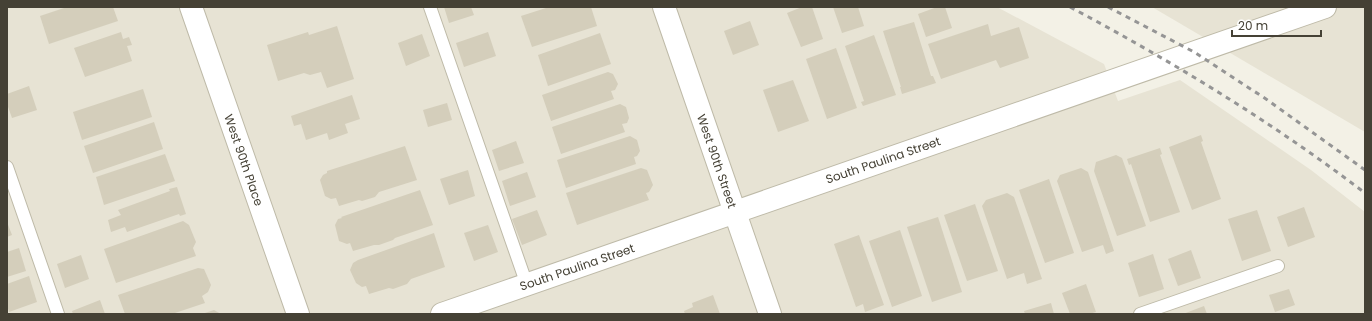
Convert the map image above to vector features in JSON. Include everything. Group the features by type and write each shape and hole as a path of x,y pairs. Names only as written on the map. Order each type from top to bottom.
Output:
{"street":[{"name":"West 90th Place","path":"191,7 298,314"},
{"name":"West 90th Street","path":"664,7 770,314"},
{"name":"South Paulina Street","path":"442,314 1324,7"}],"lane":[{"path":"430,7 527,285"},
{"path":"7,167 58,314"},
{"path":"1140,314 1278,266"}],"shaded area":[{"path":"7,7 997,7 1104,64 1118,101 1180,80 1311,170 1365,212 1365,314 7,314"},
{"path":"1152,7 1365,7 1365,132"}],"building":[{"path":"67,7 113,7 118,21 49,44 40,16"},
{"path":"444,7 471,7 474,15 449,23"},
{"path":"549,7 591,7 597,26 532,47 521,16"},
{"path":"802,7 812,7 823,39 801,47 787,13"},
{"path":"833,7 858,7 864,26 842,33"},
{"path":"937,7 945,7 952,28 926,37 918,14"},
{"path":"750,21 759,45 733,55 724,31"},
{"path":"914,22 931,76 933,76 936,83 902,94 883,31"},
{"path":"988,24 991,36 1019,27 1029,58 1000,68 996,60 941,79 928,44"},
{"path":"337,26 354,79 327,88 321,72 310,75 304,73 278,81 267,45 308,32 309,35"},
{"path":"121,32 123,39 129,37 132,45 127,46 132,61 85,77 74,48"},
{"path":"488,32 496,56 464,67 456,43"},
{"path":"600,33 611,64 548,86 538,55"},
{"path":"422,34 430,56 406,66 398,43"},
{"path":"874,35 896,95 863,106 861,102 864,101 845,46"},
{"path":"836,48 857,108 827,119 806,59"},
{"path":"608,72 613,74 618,84 615,90 611,91 614,99 551,121 542,95"},
{"path":"793,80 809,121 778,132 763,90"},
{"path":"29,86 37,110 12,118 7,104 7,94"},
{"path":"143,89 152,117 82,140 73,112"},
{"path":"352,95 360,119 345,124 348,133 329,140 327,133 306,140 301,124 294,126 291,116"},
{"path":"447,103 452,120 428,127 423,110"},
{"path":"620,104 626,107 629,118 627,123 622,124 625,132 561,154 552,127"},
{"path":"154,122 163,149 93,173 84,146"},
{"path":"1201,135 1203,141 1201,142 1221,199 1192,210 1169,147"},
{"path":"630,136 637,140 640,151 637,156 634,157 636,164 566,188 557,160"},
{"path":"516,141 524,163 499,171 492,150"},
{"path":"405,146 417,180 379,192 375,197 339,206 336,198 331,199 325,196 320,180 323,175 327,173 327,171"},
{"path":"1160,148 1162,154 1160,155 1180,212 1150,222 1131,164 1129,165 1127,159"},
{"path":"165,154 175,181 104,205 96,177"},
{"path":"1116,155 1122,158 1146,226 1117,236 1094,171 1096,162"},
{"path":"641,168 647,170 653,185 649,192 646,193 649,200 577,225 566,193"},
{"path":"1081,168 1088,172 1114,251 1106,254 1103,245 1082,252 1057,181 1060,175"},
{"path":"468,170 475,196 449,205 440,179"},
{"path":"527,172 536,197 510,206 502,181"},
{"path":"1049,179 1074,253 1045,263 1019,190"},
{"path":"177,187 186,214 180,216 179,214 127,232 125,227 111,232 108,220 121,215 118,210"},
{"path":"420,190 433,225 379,245 353,251 350,243 347,244 339,241 335,225 338,219 342,218 341,217"},
{"path":"1007,193 1014,197 1042,279 1027,284 1024,273 1007,279 982,206 986,200"},
{"path":"975,204 998,271 967,281 944,215"},
{"path":"1304,207 1315,237 1288,247 1277,217"},
{"path":"537,210 547,235 522,245 512,219"},
{"path":"1257,210 1271,251 1242,261 1228,219"},
{"path":"938,217 962,292 932,302 907,227"},
{"path":"183,221 189,225 196,242 193,248 196,256 116,283 104,249"},
{"path":"7,222 12,235 7,237"},
{"path":"488,225 498,252 474,261 464,233"},
{"path":"900,230 922,296 892,307 869,241"},
{"path":"434,233 445,267 411,279 407,284 393,289 389,288 369,294 366,286 362,287 356,283 350,270 353,263"},
{"path":"859,235 884,305 865,312 863,304 856,307 834,244"},
{"path":"19,248 26,271 7,277 7,252"},
{"path":"1191,250 1201,278 1178,286 1168,259"},
{"path":"1153,254 1164,289 1139,297 1128,263"},
{"path":"81,255 89,279 65,288 57,264"},
{"path":"198,268 204,269 211,285 208,292 202,296 205,303 172,314 125,314 118,295"},
{"path":"29,276 37,302 9,312 7,305 7,284"},
{"path":"1086,284 1096,312 1089,314 1070,314 1062,293"},
{"path":"1289,289 1295,305 1275,312 1269,295"},
{"path":"713,295 720,314 685,314 684,311 693,307 692,303"},
{"path":"100,300 105,314 73,314 72,311"},
{"path":"1051,303 1054,314 1025,314 1024,311"},
{"path":"1204,306 1207,314 1183,314"},
{"path":"214,310 221,314 202,314"}],"railway":[{"path":"1070,7 1184,71 1258,117 1365,193"},
{"path":"1108,7 1194,52 1266,99 1365,170"}]}
